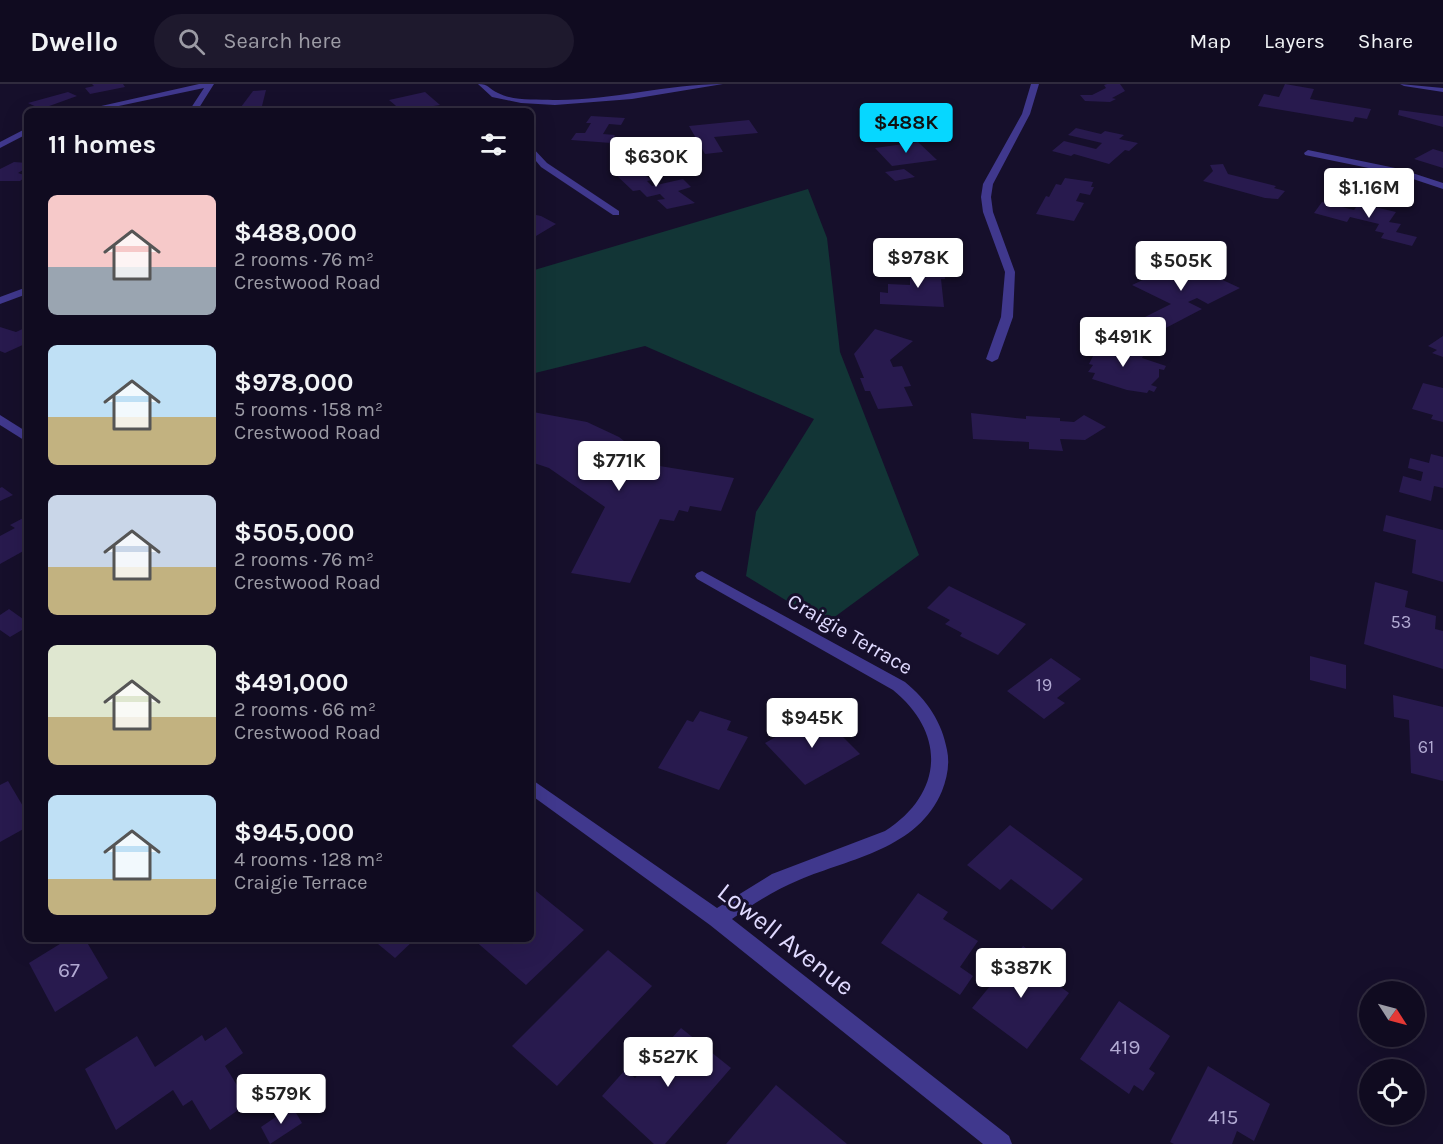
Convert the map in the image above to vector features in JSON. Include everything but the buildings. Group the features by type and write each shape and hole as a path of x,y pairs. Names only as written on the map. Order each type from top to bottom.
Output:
{"street":[{"path":"97,108 210,84"},
{"path":"195,108 210,84"},
{"path":"482,84 487,92 498,96 538,101 593,101 661,94 719,84"},
{"path":"992,359 1007,317 1010,272 986,197 991,175 1026,114 1035,84"},
{"path":"1404,84 1443,90"},
{"path":"530,108 538,101"},
{"path":"0,144 24,132"},
{"path":"534,153 544,165 616,213"},
{"path":"1308,153 1401,172 1443,186"},
{"path":"0,301 24,291"},
{"path":"0,419 24,436"},
{"name":"Craigie Terrace","path":"702,576 899,686 919,701 928,714 941,752 941,770 936,788 914,818 893,835 779,880 742,901 717,919"},
{"name":"Lowell Avenue","path":"534,788 717,919 1001,1144"}],"green space":[{"path":"808,189 827,238 840,352 919,555 825,624 746,576 756,512 814,419 645,346 534,373 534,270"}]}
